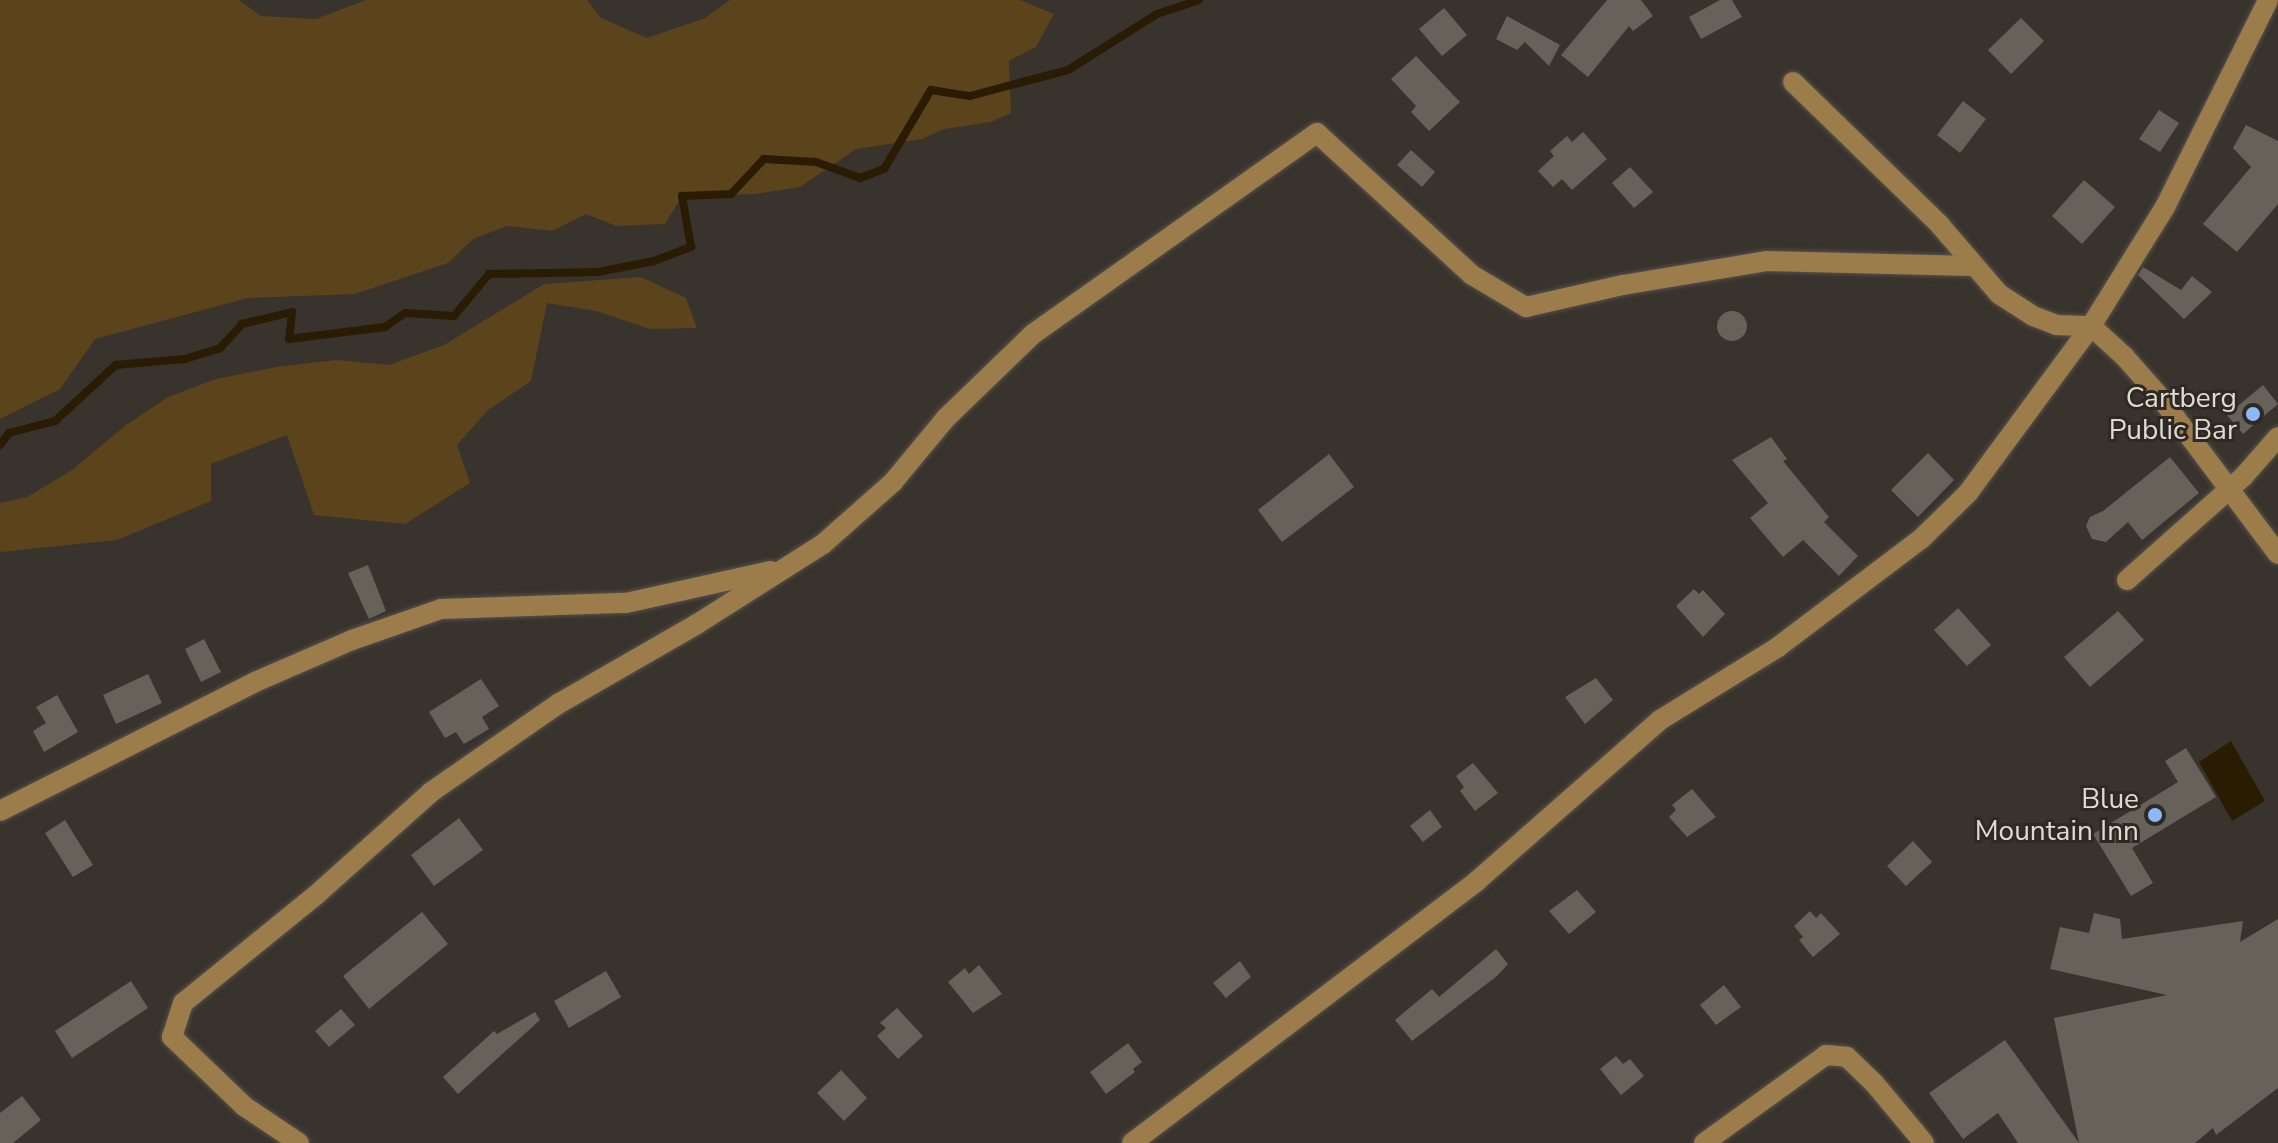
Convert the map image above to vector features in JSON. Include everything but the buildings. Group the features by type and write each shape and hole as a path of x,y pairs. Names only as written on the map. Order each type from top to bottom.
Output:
{"street":[{"path":"1132,1143 1477,881 1660,720 1778,647 1921,539 1968,493 2091,326 2165,207 2268,0"},
{"path":"1793,82 1939,224 1999,294 2033,316 2056,325 2091,326 2124,356 2160,397 2278,554"},
{"path":"299,1143 244,1106 172,1037 183,1003 316,895 431,792 558,704 823,544 893,482 946,418 1033,334 1317,133 1472,275 1526,307 1623,285 1766,261 1972,266"},
{"path":"2127,580 2229,489 2278,437"},
{"path":"0,811 255,682 352,640 441,609 626,603 786,568"},
{"path":"1704,1143 1826,1055 1847,1057 1874,1083 1924,1143"}],"shaded area":[{"path":"0,0 239,0 261,16 316,19 366,0 587,0 601,18 647,38 705,18 730,0 1020,0 1054,14 1036,47 1009,61 1011,113 991,122 944,129 922,139 856,149 800,187 755,194 682,196 665,224 616,226 586,214 552,231 507,226 473,239 448,263 355,294 248,298 95,339 60,389 0,419"},
{"path":"641,277 686,298 697,328 650,329 596,311 547,303 531,381 488,410 457,445 470,483 405,524 314,515 287,435 211,464 211,501 117,540 0,552 0,503 27,497 72,470 126,425 168,397 216,379 276,367 336,360 389,365 444,345 544,284"},
{"path":"2231,741 2265,801 2232,821 2199,762"}],"waterway":[{"path":"0,445 9,433 55,421 116,365 185,359 220,348 242,324 292,312 289,339 385,327 405,313 454,316 489,274 598,272 654,261 691,247 682,196 731,194 764,159 816,162 860,178 884,169 931,90 970,96 1068,70 1157,14 1199,0"}],"place":[{"name":"Cartberg Public Bar","path":"2253,414"},
{"name":"Blue Mountain Inn","path":"2155,815"}]}
